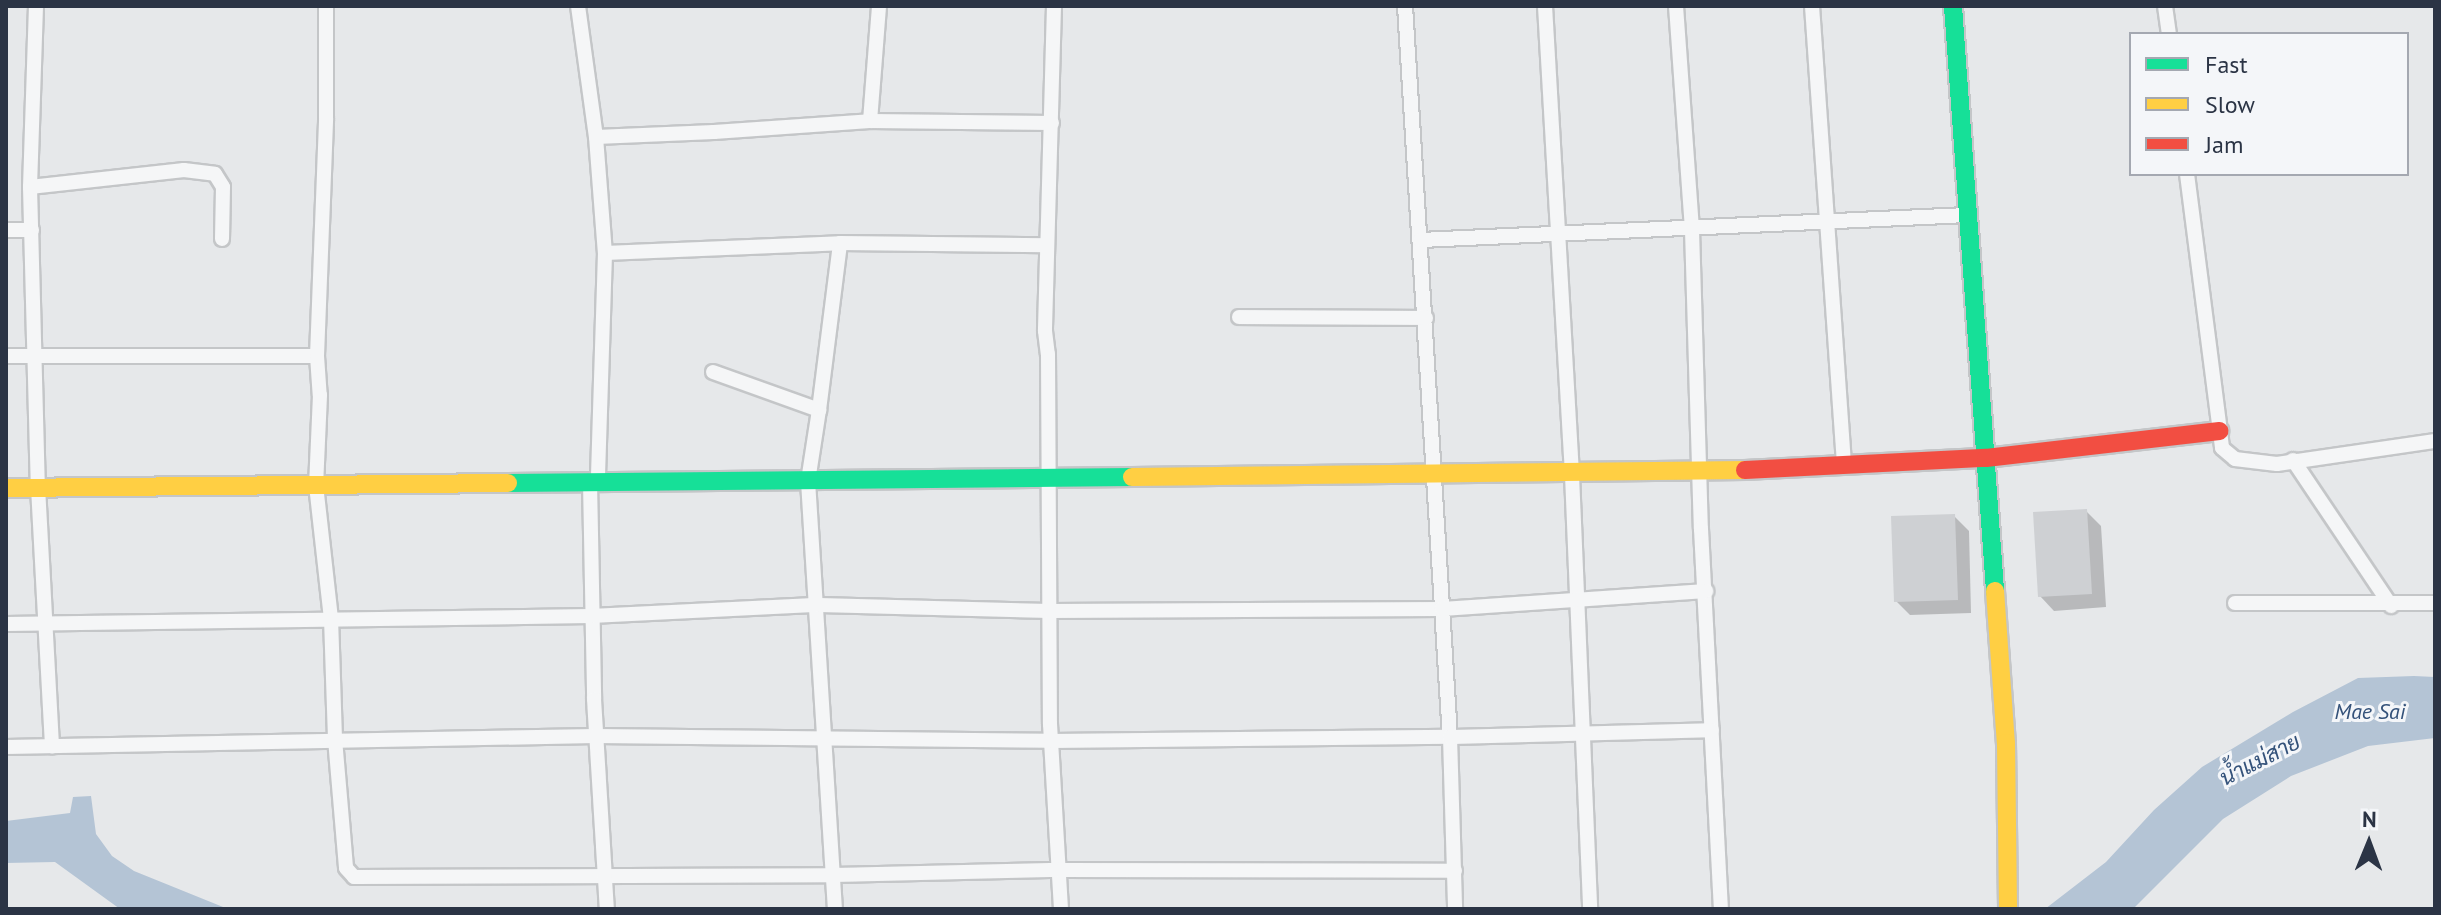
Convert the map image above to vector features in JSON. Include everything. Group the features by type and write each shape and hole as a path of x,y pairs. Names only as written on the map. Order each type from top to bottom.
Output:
{"main road":[{"path":"1953,6 2006,743 2008,909"},
{"path":"6,488 1701,472 1986,458 2143,443 2219,431"}],"street":[{"path":"36,6 30,187 38,487 52,747"},
{"path":"326,6 316,485 331,618 335,739 346,868 354,877 832,875 1061,870 1455,871"},
{"path":"578,6 596,137 605,253 591,616 607,909"},
{"path":"870,121 879,6"},
{"path":"1054,6 1047,245 1048,478 1051,741 1061,909"},
{"path":"1405,6 1436,474 1450,737 1455,909"},
{"path":"1545,6 1572,475 1590,909"},
{"path":"1676,6 1692,230 1721,909"},
{"path":"1812,6 1844,464"},
{"path":"2165,6 2169,32"},
{"path":"596,137 870,121 1052,123"},
{"path":"30,187 184,170 215,174 223,187 222,239"},
{"path":"2187,176 2222,448 2235,459 2277,464 2435,441"},
{"path":"1421,240 1692,230 1967,215"},
{"path":"6,230 32,230"},
{"path":"605,253 840,243 1047,245"},
{"path":"835,909 819,605 808,481 840,243"},
{"path":"1239,317 1426,318"},
{"path":"6,356 317,356"},
{"path":"713,372 819,410"},
{"path":"2293,460 2391,606"},
{"path":"6,624 591,616 819,605 1050,611 1442,609 1706,591"},
{"path":"2235,603 2391,606 2435,603"},
{"path":"6,747 596,736 824,736 1051,741 1581,735 1712,730"}],"water":[{"name":"Mae Sai","path":"2435,677 2435,738 2368,746 2291,776 2223,819 2133,909 2045,909 2106,862 2154,810 2202,767 2293,712 2358,678"},
{"path":"91,796 96,834 112,856 134,871 228,909 120,909 55,862 6,863 6,821 70,813 73,797"}],"building":[{"path":"2087,509 2092,594 2038,597 2033,512"},
{"path":"1955,514 1958,600 1894,602 1891,516"}],"traffic: fast":[{"path":"1953,6 1995,591"},
{"path":"508,483 1132,477"}],"traffic: slow":[{"path":"1132,477 1745,470"},
{"path":"6,488 508,483"},
{"path":"1995,591 2006,743 2008,909"}],"traffic: jam":[{"path":"1745,470 1986,458 2219,431"}],"water label":[{"name":"น้ำแม่สาย","path":"2260,760"}]}
